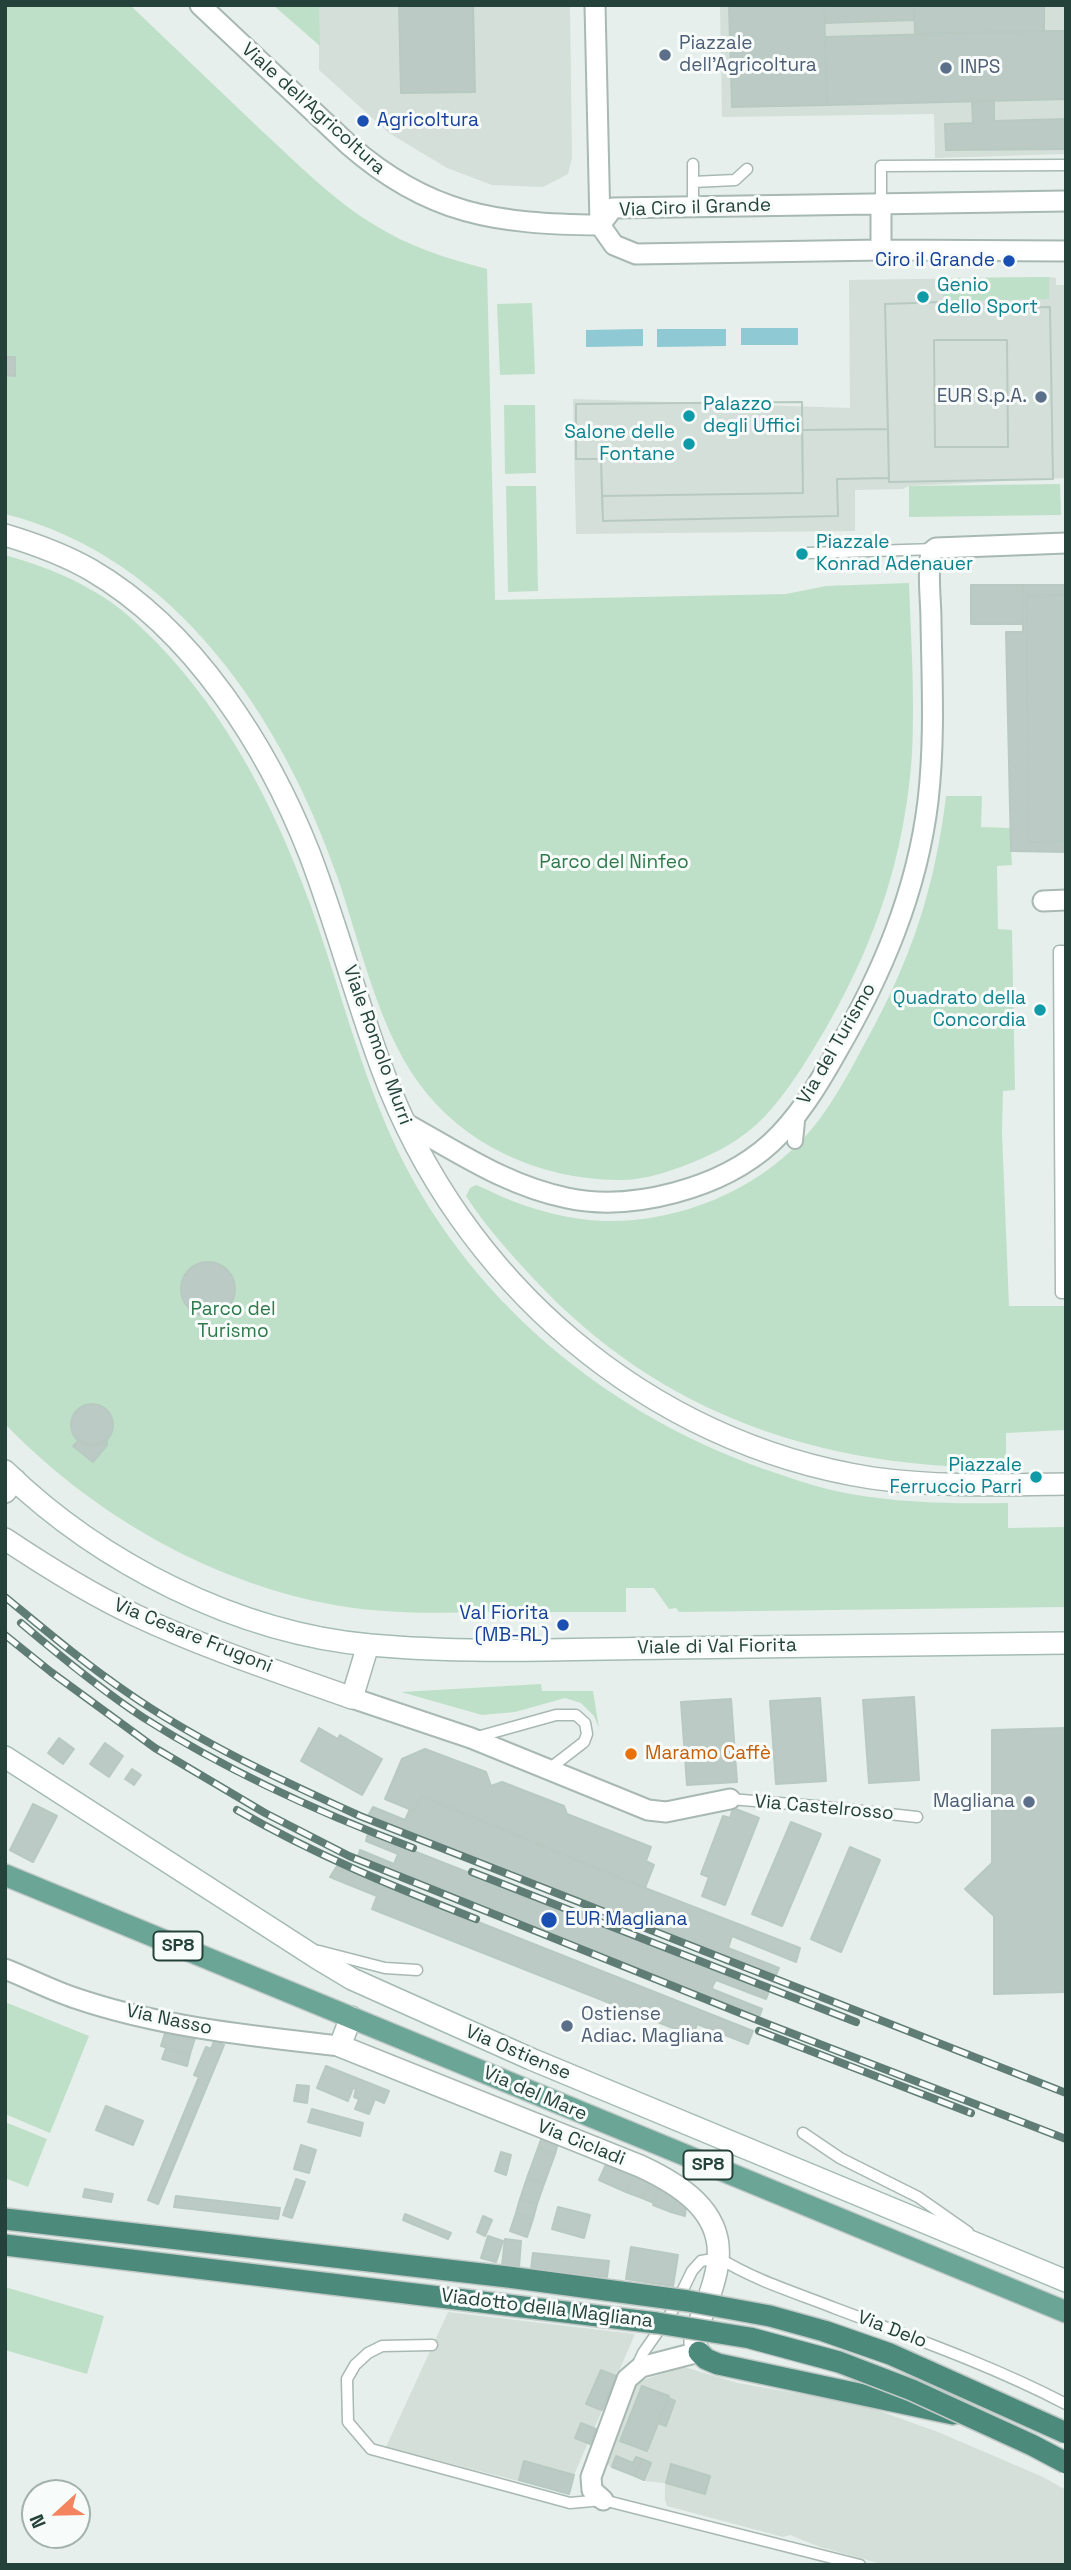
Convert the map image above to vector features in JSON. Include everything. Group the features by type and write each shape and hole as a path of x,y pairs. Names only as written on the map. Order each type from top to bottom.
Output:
{"highway":[{"name":"Viadotto della Magliana","path":"5,2219 536,2281 688,2301 756,2314 824,2331 890,2354 1066,2433"},
{"name":"Viadotto della Magliana","path":"5,2245 657,2323 735,2335 807,2352 912,2390 1066,2463"},
{"path":"699,2352 706,2359 718,2364 972,2417"}],"main road":[{"name":"Via del Mare","path":"5,1875 1066,2312"}],"street":[{"name":"Viale dell'Agricoltura","path":"200,5 368,162 406,187 447,206 498,219 539,224 600,225"},
{"path":"595,5 600,225"},
{"name":"Via Ciro il Grande","path":"1066,201 612,208 600,225 614,246 636,254 881,250 1066,251"},
{"path":"881,204 881,250"},
{"name":"Viale Romolo Murri","path":"5,535 41,546 80,564 136,602 187,650 239,718 266,760 310,855 382,1070 405,1123 451,1206 502,1274 570,1340 649,1397 681,1415 730,1437 821,1467 915,1483 1066,1484"},
{"path":"936,548 1066,543"},
{"name":"Via del Turismo","path":"405,1123 495,1175 530,1189 568,1199 623,1202 688,1188 736,1167 771,1142 798,1111 828,1067 875,980 899,925 914,874 926,814 931,768 933,719 930,556 936,548"},
{"path":"1043,901 1066,900"},
{"path":"795,1141 798,1111"},
{"name":"Viale di Val Fiorita","path":"9,1481 94,1543 175,1588 264,1622 307,1634 368,1645 471,1649 1066,1643"},
{"name":"Via Cesare Frugoni","path":"5,1539 75,1583 133,1614 218,1649 352,1698"},
{"path":"368,1645 352,1698 471,1738 636,1806 666,1812 730,1799"},
{"name":"Via Ostiense","path":"5,1756 352,1979 531,2059 1066,2281"},
{"name":"Via Nasso","path":"5,1969 74,1998 159,2021 340,2046"},
{"path":"340,2046 351,2017"},
{"name":"Via Cicladi","path":"340,2046 627,2161 663,2178 693,2197 705,2212 715,2235 719,2258"},
{"path":"603,2500 592,2490 591,2477 628,2379 646,2365 699,2352 695,2334 719,2258"}],"lane":[{"path":"693,164 693,207"},
{"path":"881,204 881,166 1066,165"},
{"path":"693,182 735,180 747,169"},
{"path":"808,553 936,548"},
{"path":"1066,951 1059,951 1061,1293 1066,1293"},
{"path":"471,1738 556,1715 576,1715 585,1723 587,1737 549,1769"},
{"name":"Via Castelrosso","path":"730,1799 816,1805 917,1817"},
{"path":"297,1945 385,1968 417,1970"},
{"path":"803,2133 840,2158 918,2197 990,2250"},
{"path":"635,2371 643,2353 673,2310 692,2271 701,2261 719,2258"},
{"name":"Via Delo","path":"719,2258 747,2275 985,2366 1066,2404"},
{"path":"432,2345 382,2346 368,2353 355,2365 347,2379 348,2422 371,2449 570,2503 603,2500 860,2565"}],"shaded area":[{"path":"319,5 570,5 572,158 568,174 543,187 492,185 447,168 389,133 319,70"},
{"name":"INPS","path":"720,5 1066,5 1066,154 935,158 934,114 722,117"},
{"name":"Palazzo degli Uffici","path":"1056,278 1056,285 1066,285 1066,478 855,490 855,531 576,534 573,399 850,408 849,280"},
{"path":"448,2312 635,2334 574,2475 569,2494 386,2447"},
{"path":"684,2367 738,2383 863,2405 938,2432 1043,2477 1066,2490 1066,2565 885,2565 820,2547 790,2535 783,2537 667,2506 665,2483 644,2481 610,2467 604,2456 636,2382"}],"green space":[{"name":"Parco del Ninfeo","path":"5,5 130,5 288,156 343,203 400,239 487,269 495,600 786,594 826,586 909,583 913,690 912,754 903,827 885,896 860,963 826,1028 795,1078 756,1125 726,1147 673,1170 645,1177 626,1180 588,1178 559,1173 505,1154 457,1124 418,1082 391,1035 314,817 286,759 253,703 215,652 171,606 121,566 66,535 5,514"},
{"path":"273,5 319,5 320,46"},
{"path":"1049,277 1049,299 943,301 943,278"},
{"path":"532,303 535,374 500,375 497,304"},
{"path":"504,405 535,405 536,473 505,474"},
{"path":"1060,484 1061,515 909,517 909,486"},
{"path":"506,486 536,486 538,591 508,592"},
{"name":"Parco del Turismo","path":"5,555 74,580 120,609 158,644 183,672 227,732 264,797 295,866 367,1077 390,1134 421,1193 458,1249 501,1299 548,1345 601,1385 657,1421 717,1450 779,1474 832,1490 909,1501 1008,1503 1008,1528 1066,1527 1066,1607 679,1612 676,1608 669,1609 654,1588 626,1588 626,1612 427,1613 361,1609 262,1587 214,1569 168,1546 124,1521 81,1491 5,1424"},
{"path":"946,796 982,796 981,827 1010,828 1012,865 997,866 998,929 1012,930 1015,1090 1003,1091 1002,1133 1009,1306 1066,1306 1066,1430 1006,1433 1006,1468 872,1458 809,1444 748,1425 690,1399 635,1366 582,1326 515,1258 466,1196 470,1188 476,1185 515,1202 558,1215 603,1221 658,1217 711,1201 737,1189 783,1158 803,1139 830,1105 896,981 928,893"},
{"path":"541,1684 542,1691 593,1691 599,1728 594,1716 581,1703 565,1698 515,1712 482,1715 401,1692"},
{"path":"5,2002 89,2036 50,2133 5,2114"},
{"path":"5,2122 47,2139 28,2187 5,2178"},
{"path":"5,2287 104,2316 87,2374 5,2350"}],"water":[{"path":"741,328 798,328 798,345 741,345"},
{"path":"643,329 643,346 586,347 586,330"},
{"path":"657,329 726,329 726,346 657,347"}],"building":[{"path":"399,5 473,5 475,92 401,93"},
{"path":"729,5 824,5 827,105 732,107"},
{"path":"824,5 914,5 914,20 825,23"},
{"path":"914,5 1044,5 1044,31 915,34"},
{"name":"INPS","path":"1066,31 1066,99 827,105 825,37"},
{"path":"994,100 994,121 1066,119 1066,149 946,150 945,124 973,123 972,101"},
{"path":"941,302 941,309 1050,307 1053,479 889,482 885,304","holes":["934,340 1007,340 1008,447 935,447"]},
{"name":"Palazzo degli Uffici","path":"941,302 941,309 1050,307 1053,479 889,482 889,478 837,479 838,516 603,521 601,459 576,459 576,404 802,402 802,430 888,429 885,304","holes":["934,340 1007,340 1008,447 935,447"]},
{"path":"5,357 15,357 15,376 5,375"},
{"name":"Salone delle Fontane","path":"802,402 803,493 602,496 601,459 576,459 576,404"},
{"path":"888,429 889,478 837,479 838,516 603,521 602,496 803,493 802,430"},
{"path":"971,585 1023,585 1023,624 971,624"},
{"path":"1023,585 1066,585 1066,595 1027,596 1028,842 1066,841 1066,852 1011,851 1006,632 1023,632"},
{"path":"1066,595 1066,841 1028,842 1027,596"},
{"path":"208,1262 227,1270 235,1289 227,1308 208,1316 189,1308 181,1289 189,1270"},
{"path":"92,1404 107,1410 113,1425 107,1440 92,1446 77,1440 71,1425 77,1410"},
{"path":"79,1440 91,1446 107,1440 107,1445 93,1462 73,1446"},
{"path":"914,1697 919,1780 869,1783 863,1700"},
{"path":"820,1698 826,1781 776,1784 770,1701"},
{"path":"731,1699 737,1782 687,1785 681,1702"},
{"path":"319,1728 338,1739 340,1735 382,1759 362,1795 301,1761"},
{"name":"Magliana","path":"1066,1728 1066,1992 994,1994 994,1916 965,1889 992,1863 992,1730"},
{"path":"59,1738 74,1749 63,1764 48,1753"},
{"path":"105,1743 123,1756 109,1777 90,1764"},
{"path":"425,1749 486,1772 491,1786 502,1782 564,1806 567,1814 651,1847 646,1861 654,1865 645,1888 421,1796 414,1811 385,1799 402,1759"},
{"path":"132,1769 141,1775 134,1785 125,1779"},
{"path":"421,1796 800,1948 796,1962 732,1936 728,1948 779,1968 775,1977 368,1816 373,1807 405,1820 410,1809 414,1811"},
{"path":"33,1804 57,1816 33,1862 10,1850"},
{"path":"733,1808 759,1818 725,1905 702,1896 709,1877 701,1874 723,1816 730,1818"},
{"path":"791,1822 821,1834 782,1926 752,1914"},
{"path":"368,1833 769,1991 766,1999 716,1980 713,1985 712,1989 762,2009 759,2017 358,1857 360,1850 394,1864 398,1854 366,1841"},
{"path":"850,1847 880,1860 841,1952 811,1939"},
{"path":"337,1866 753,2031 748,2044 697,2024 693,2036 372,1909 377,1896 330,1877"},
{"path":"166,2030 195,2038 190,2054 161,2046"},
{"path":"214,2041 224,2045 158,2204 148,2200 199,2077 194,2075 206,2047 211,2049"},
{"path":"166,2048 190,2054 187,2066 162,2059"},
{"path":"326,2066 389,2091 384,2103 375,2099 369,2114 355,2109 359,2099 354,2097 356,2089 353,2088 348,2101 317,2088"},
{"path":"297,2085 309,2086 307,2103 294,2101"},
{"path":"106,2106 143,2121 133,2145 96,2130"},
{"path":"312,2109 363,2123 360,2136 308,2122"},
{"path":"542,2137 558,2143 555,2154 538,2148"},
{"path":"301,2145 316,2150 309,2173 294,2169"},
{"path":"538,2148 555,2154 544,2184 527,2178"},
{"path":"501,2152 511,2155 506,2175 495,2171"},
{"path":"607,2162 634,2174 626,2192 599,2180"},
{"path":"634,2174 650,2181 642,2198 626,2192"},
{"path":"527,2178 544,2184 537,2204 520,2199"},
{"path":"296,2179 305,2182 292,2218 283,2215"},
{"path":"650,2181 660,2185 654,2203 642,2198"},
{"path":"660,2185 678,2193 671,2212 653,2205"},
{"path":"85,2189 113,2194 111,2202 83,2197"},
{"path":"678,2193 687,2196 685,2216 671,2212"},
{"path":"176,2196 280,2208 278,2219 174,2207"},
{"path":"520,2199 537,2204 533,2219 516,2213"},
{"path":"558,2207 590,2215 584,2238 552,2229"},
{"path":"516,2213 533,2219 527,2237 510,2231"},
{"path":"405,2214 451,2233 448,2239 403,2220"},
{"path":"483,2216 492,2220 485,2236 477,2232"},
{"path":"488,2236 503,2241 496,2262 481,2258"},
{"path":"505,2239 521,2241 519,2267 502,2265"},
{"path":"631,2247 678,2255 673,2286 626,2279"},
{"path":"533,2253 609,2261 607,2277 531,2269"},
{"path":"601,2370 616,2376 602,2410 586,2404"},
{"path":"642,2386 669,2396 647,2451 620,2441"},
{"path":"668,2398 675,2401 666,2426 658,2423"},
{"path":"581,2423 596,2429 590,2444 575,2438"},
{"path":"616,2456 633,2463 636,2457 642,2459 635,2476 612,2467"},
{"path":"642,2459 651,2463 644,2480 635,2476"},
{"path":"524,2461 574,2475 569,2494 519,2480"},
{"path":"671,2464 710,2476 705,2494 666,2483"}],"railway":[{"path":"5,1597 96,1670 155,1711 241,1760 301,1789 360,1816 1066,2093"},
{"path":"21,1623 112,1696 176,1738 276,1790 413,1848"},
{"path":"5,1635 155,1748 265,1813 349,1856 765,2023 1066,2139"},
{"path":"237,1810 324,1855 476,1919"},
{"path":"472,1872 856,2022"},
{"path":"759,2031 971,2113"}],"place":[{"name":"Piazzale dell'Agricoltura","path":"665,55"},
{"name":"INPS","path":"946,68"},
{"name":"Agricoltura","path":"363,121"},
{"name":"Ciro il Grande","path":"1009,261"},
{"name":"Genio dello Sport","path":"923,297"},
{"name":"EUR S.p.A.","path":"1041,397"},
{"name":"Palazzo degli Uffici","path":"689,416"},
{"name":"Salone delle Fontane","path":"689,444"},
{"name":"Piazzale Konrad Adenauer","path":"802,554"},
{"name":"Quadrato della Concordia","path":"1040,1010"},
{"name":"Piazzale Ferruccio Parri","path":"1036,1477"},
{"name":"Val Fiorita (MB-RL)","path":"563,1625"},
{"name":"Maramo Caffè","path":"631,1754"},
{"name":"Magliana","path":"1029,1802"},
{"name":"EUR Magliana","path":"549,1920"},
{"name":"Ostiense Adiac. Magliana","path":"567,2026"}]}
